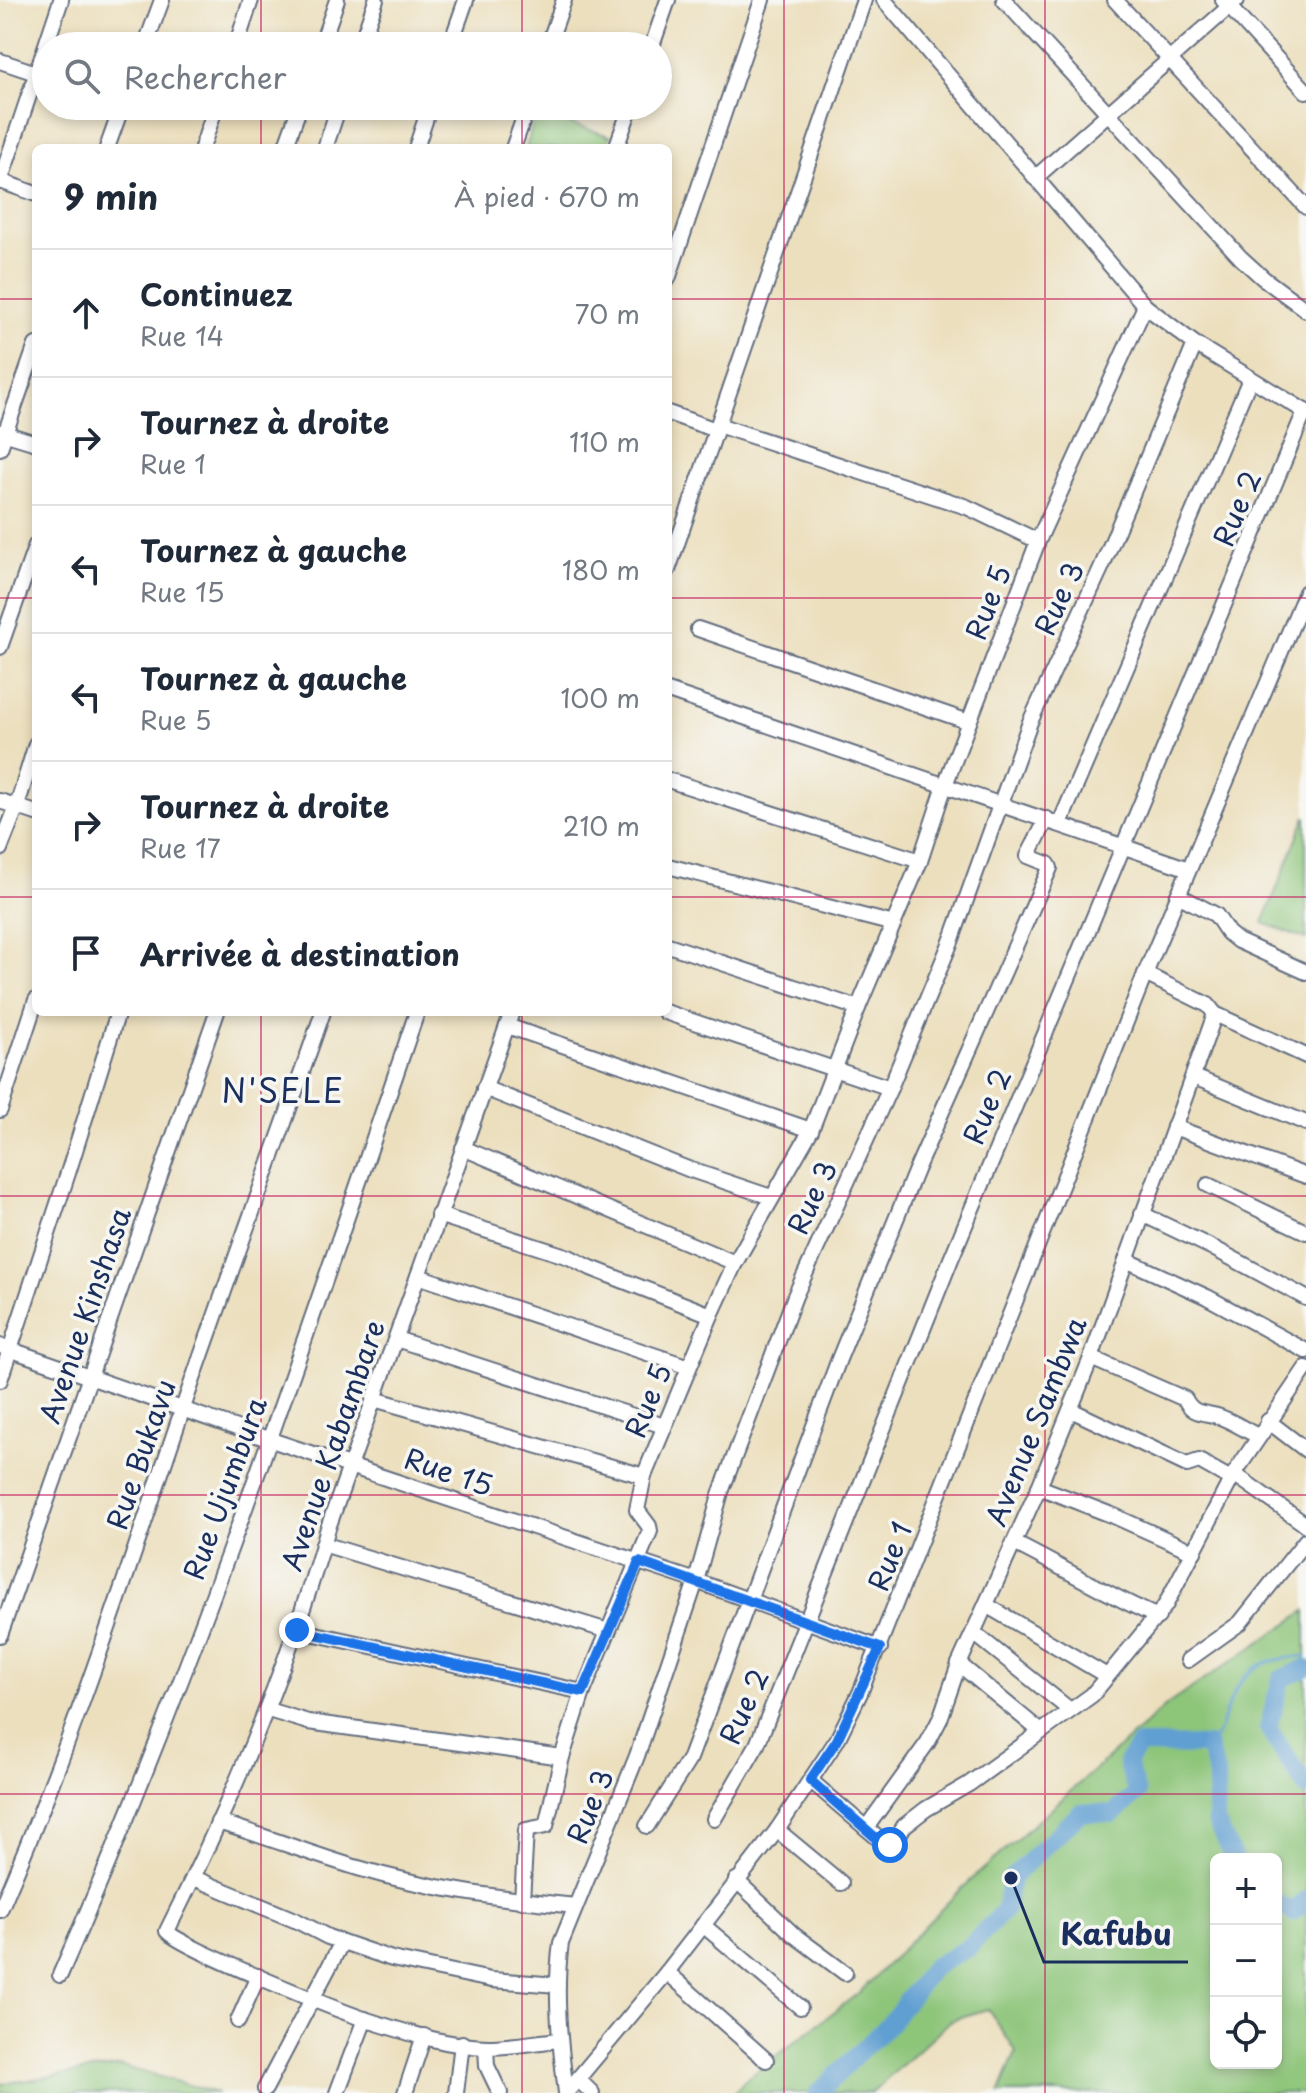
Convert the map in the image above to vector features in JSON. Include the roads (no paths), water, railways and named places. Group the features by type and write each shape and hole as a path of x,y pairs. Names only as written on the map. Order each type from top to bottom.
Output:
{"street":[{"path":"50,32 61,0"},
{"path":"150,32 162,0"},
{"path":"241,32 251,0"},
{"path":"326,32 337,0"},
{"path":"365,32 376,0"},
{"path":"455,32 466,0"},
{"path":"553,32 564,0"},
{"path":"657,32 668,0"},
{"path":"672,267 762,0"},
{"path":"672,558 864,0"},
{"path":"884,0 1145,306 1195,344 1305,412"},
{"path":"1004,0 1241,258 1306,310"},
{"path":"1115,0 1306,207"},
{"path":"1035,178 1230,2 1306,91"},
{"path":"0,61 32,72"},
{"path":"32,83 4,151 0,182 32,193"},
{"path":"108,144 117,120"},
{"path":"203,144 211,120"},
{"path":"286,144 295,120"},
{"path":"326,144 334,120"},
{"path":"417,144 425,120"},
{"path":"514,144 523,120"},
{"path":"617,144 626,120"},
{"name":"Rue 5","path":"522,1901 526,1830 546,1826 562,1757 583,1692 650,1531 637,1510 644,1476 735,1263 811,1130 920,861 945,785 1038,541 1145,306"},
{"name":"Rue 3","path":"566,2093 558,1985 561,1943 637,1756 696,1581 721,1492 795,1296 890,1088 952,939 1030,722 1102,566 1195,344"},
{"path":"0,448 32,356"},
{"path":"647,1826 690,1758 810,1432 916,1170 1050,868 1048,864 1028,856 1054,821 1250,379"},
{"name":"Rue 2","path":"714,1819 757,1745 945,1273 1305,412"},
{"path":"672,414 967,507 1038,541"},
{"path":"3,433 32,442"},
{"path":"0,647 32,556"},
{"name":"Rue 1","path":"566,2093 667,1972 777,1830 837,1740 880,1648 1145,974 1306,592"},
{"path":"698,629 969,722"},
{"path":"672,692 1189,869"},
{"path":"0,849 32,757"},
{"path":"672,781 920,861"},
{"path":"0,801 32,812"},
{"path":"672,867 894,924"},
{"path":"1178,895 1216,915 1228,933 1238,941 1306,972"},
{"path":"672,946 858,1008"},
{"path":"1145,974 1208,1005 1215,1014 1306,1056"},
{"path":"0,1110 32,1012"},
{"path":"672,1014 890,1088"},
{"name":"Avenue Sambwa","path":"866,1828 928,1742 940,1719 959,1664 1071,1410 1215,1014"},
{"path":"0,1380 5,1348 117,1016"},
{"name":"Avenue Kinshasa","path":"0,1635 216,1016"},
{"name":"Rue Bukavu","path":"0,1910 103,1646 322,1016"},
{"name":"Rue Ujumbura","path":"60,1975 180,1685 416,1016"},
{"path":"509,1019 811,1130"},
{"name":"Avenue Kabambare","path":"258,1976 168,1933 268,1710 323,1544 509,1019"},
{"path":"1194,1077 1306,1123"},
{"path":"484,1088 688,1169 771,1197"},
{"path":"1174,1127 1306,1176"},
{"path":"463,1148 735,1263"},
{"path":"1208,1185 1306,1232"},
{"path":"1142,1214 1306,1298"},
{"path":"438,1215 569,1257 711,1315"},
{"path":"1126,1260 1207,1297 1306,1351"},
{"path":"418,1276 689,1367"},
{"path":"396,1339 664,1426"},
{"name":"Rue 15","path":"5,1348 696,1581 880,1648"},
{"path":"1091,1358 1185,1399 1192,1409 1203,1415 1217,1416 1258,1436"},
{"path":"810,1780 887,1846 896,1840 904,1826 926,1809 969,1784 1092,1695 1158,1617 1232,1477 1268,1421 1305,1373"},
{"path":"374,1399 644,1476"},
{"path":"1071,1410 1182,1464 1199,1461 1232,1477 1306,1525"},
{"path":"1268,1421 1306,1450"},
{"path":"1039,1487 1194,1552"},
{"path":"1188,1660 1240,1623 1306,1540"},
{"path":"1014,1543 1121,1601 1158,1617"},
{"path":"323,1544 608,1631"},
{"path":"986,1605 1107,1676"},
{"path":"297,1630 583,1692"},
{"path":"974,1633 1070,1710"},
{"path":"959,1664 1040,1731"},
{"path":"268,1710 308,1722 562,1757"},
{"path":"218,1822 360,1869 522,1901 576,1906"},
{"path":"777,1830 841,1883"},
{"path":"194,1878 342,1942 392,1959 491,1980 558,1985"},
{"path":"736,1880 794,1935 845,1973"},
{"path":"703,1925 800,2007"},
{"path":"265,2089 342,1942"},
{"path":"667,1972 766,2060"},
{"path":"238,2021 258,1976 365,2019 424,2036 486,2047 560,2040"},
{"path":"337,2093 365,2019"},
{"path":"405,2093 424,2036"},
{"path":"456,2093 462,2043"},
{"path":"486,2047 487,2066 500,2093"},
{"path":"578,2079 592,2093"}],"waterway":[{"path":"1208,1746 1219,1733 1232,1697 1246,1675 1275,1660 1306,1656"},
{"path":"1306,1668 1281,1679 1268,1728 1306,1787"},
{"path":"818,2093 890,2023 933,1967 968,1948 1005,1910 1011,1878 1081,1812 1113,1814 1137,1793 1127,1763 1139,1745 1208,1746 1217,1776 1216,1822 1231,1853"},
{"path":"1282,1906 1293,1912 1306,1900"}],"place":[{"name":"Kafubu","path":"1011,1878"}],"district":[{"name":"N'SELE","path":"283,1090"}]}
